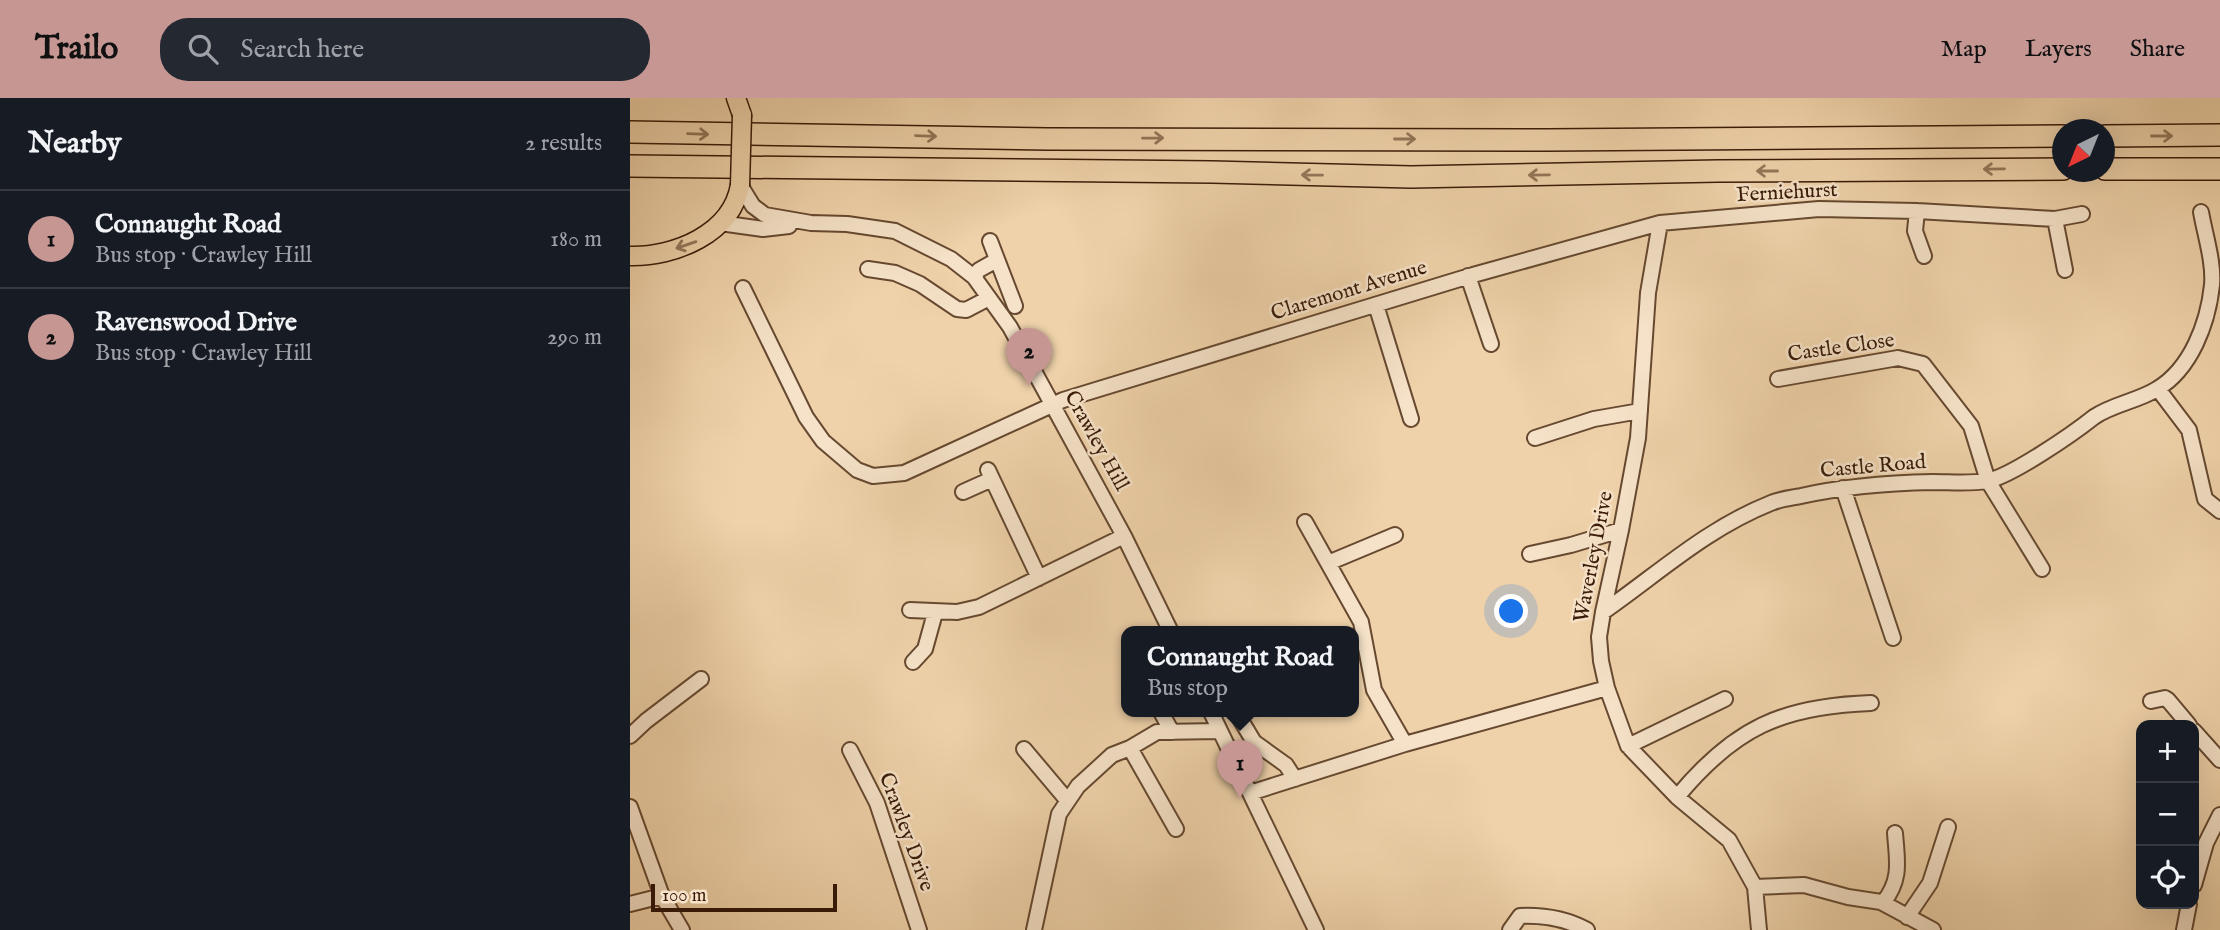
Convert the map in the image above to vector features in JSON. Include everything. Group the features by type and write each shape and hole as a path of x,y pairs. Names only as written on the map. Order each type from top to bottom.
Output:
{"highway":[{"path":"630,132 1048,139 1547,140 2052,136"},
{"path":"2115,136 2220,135"},
{"path":"630,166 1212,172 1411,177 2052,169"},
{"path":"2115,169 2220,169"}],"main road":[{"path":"635,257 697,241 720,223 741,190 742,104"}],"street":[{"name":"Crawley Hill","path":"741,190 753,206 765,215 811,223"},
{"name":"Ferniehurst","path":"1660,223 1819,209 1917,211 2055,219 2082,214"},
{"path":"1917,211 1915,231 1924,256"},
{"name":"Castle Road","path":"1603,612 1645,583 1680,553 1722,526 1772,502 1878,484 1987,481 2018,467 2070,436 2099,414 2158,389 2177,373 2192,354 2204,321 2212,284 2201,212"},
{"path":"2055,219 2065,270"},
{"name":"Crawley Hill","path":"720,223 763,229 811,223 847,223 895,231 951,258 974,277 1010,327 1124,536 1168,626"},
{"name":"Claremont Avenue","path":"743,288 806,418 823,442 856,470 873,476 904,473 1063,400 1468,276 1660,223"},
{"name":"Waverley Drive","path":"1660,223 1648,292 1638,438 1603,612 1599,638 1601,661 1607,688 1628,746 1677,797 1729,840 1755,887 1759,930"},
{"path":"990,241 1015,306"},
{"path":"974,277 979,270 997,260"},
{"path":"868,269 895,272 920,284 957,309 966,310 989,298"},
{"path":"1468,276 1491,344"},
{"path":"1376,305 1411,418"},
{"name":"Castle Close","path":"1778,379 1898,358 1923,364 1971,426 1987,481 2042,569"},
{"path":"2158,389 2189,430 2205,499 2220,511"},
{"path":"1535,438 1594,419 1640,411"},
{"path":"963,492 990,475 1040,578"},
{"path":"1843,488 1893,638"},
{"path":"1305,522 1361,622 1374,691 1405,744"},
{"path":"1530,554 1621,530"},
{"path":"910,610 957,612 979,607 1124,536"},
{"path":"1328,563 1395,536"},
{"path":"913,662 925,649 935,612"},
{"path":"630,736 701,679"},
{"path":"1250,793 1405,744 1607,688"},
{"path":"2151,701 2165,698 2185,720"},
{"path":"1628,746 1725,699"},
{"path":"1677,797 1702,767 1748,732 1773,719 1829,706 1871,703"},
{"path":"1164,717 1172,732"},
{"path":"1213,717 1314,929"},
{"path":"1239,717 1254,742 1286,765 1295,779"},
{"path":"1034,930 1059,814 1078,786 1112,755 1157,732 1220,731"},
{"path":"2199,737 2220,760"},
{"path":"1130,748 1176,829"},
{"path":"1024,749 1068,800"},
{"name":"Crawley Drive","path":"850,750 877,803 919,930"},
{"path":"630,807 662,896 682,930"},
{"path":"2199,868 2206,843 2220,814"},
{"path":"1907,917 1930,883 1948,827"},
{"path":"1883,903 1893,890 1897,876 1895,833"},
{"path":"1755,887 1804,885 1883,903 1933,930"},
{"path":"630,904 662,896"},
{"path":"2184,930 2188,909"},
{"path":"1510,930 1520,916 1541,915 1587,930"}],"place":[{"name":"Ravenswood Drive","path":"1029,386"},
{"name":"Connaught Road","path":"1240,798"}]}
